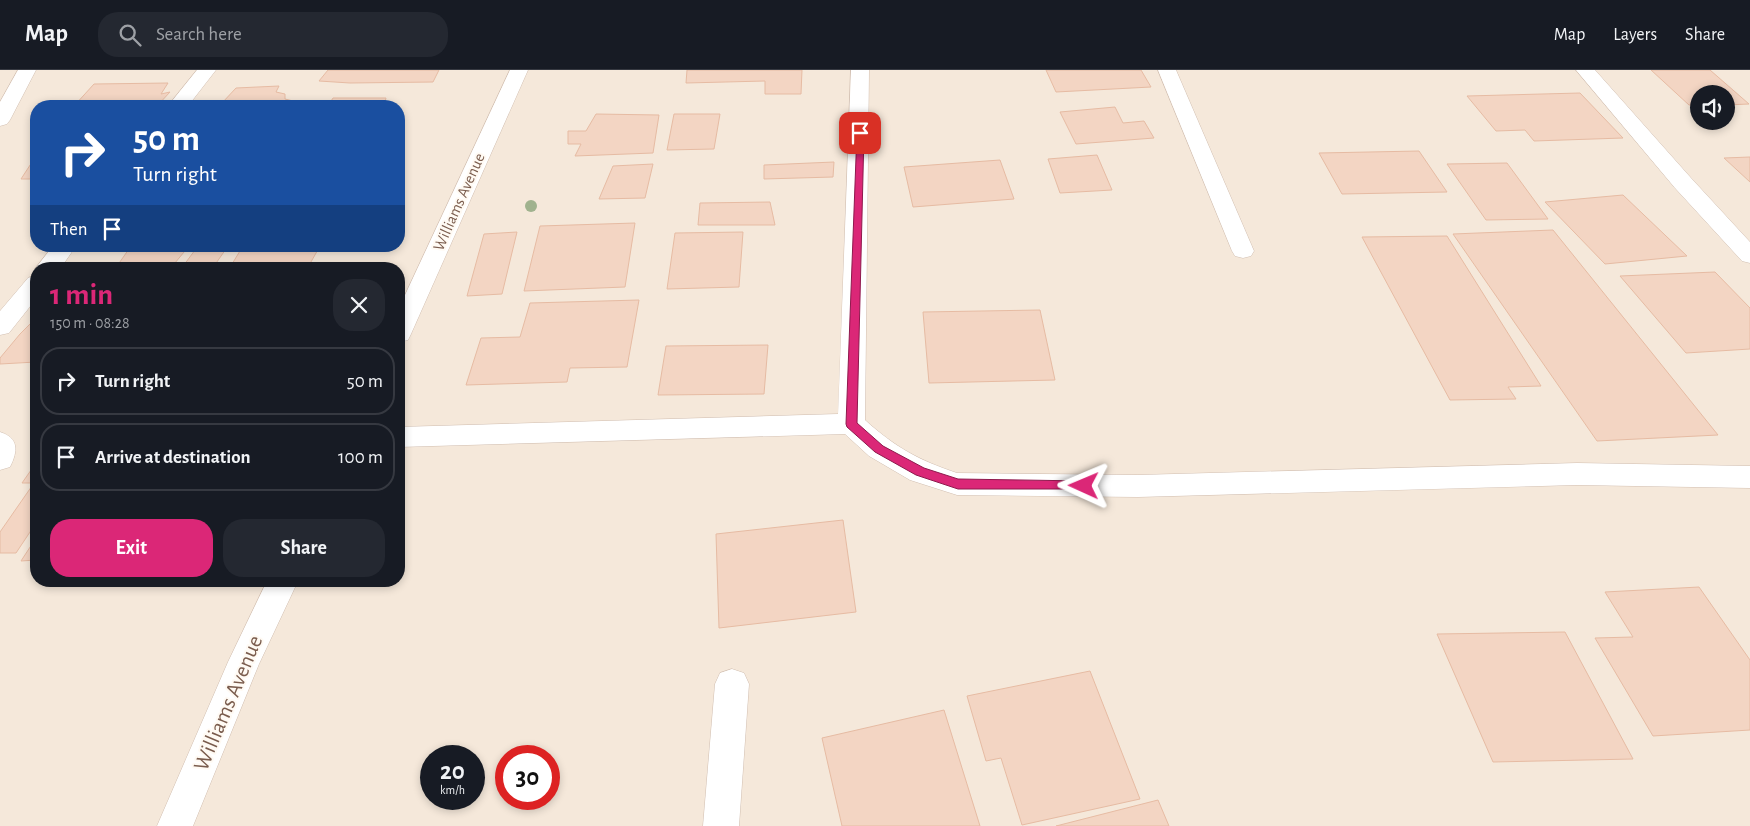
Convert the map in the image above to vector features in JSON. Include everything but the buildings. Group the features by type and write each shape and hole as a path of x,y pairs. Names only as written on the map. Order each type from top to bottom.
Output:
{"street":[{"path":"0,120 27,70"},
{"path":"183,100 207,70"},
{"name":"Williams Avenue","path":"405,321 519,70"},
{"path":"851,424 860,70"},
{"path":"1167,70 1243,252"},
{"path":"1585,70 1683,183 1750,256"},
{"path":"0,327 30,290"},
{"path":"405,437 851,424 879,449 920,472 958,484 1138,486 1577,474 1750,477"},
{"path":"0,442 2,444 0,459"},
{"name":"Williams Avenue","path":"175,826 244,662 280,587"},
{"path":"721,826 732,684"}],"shaded area":[{"path":"0,70 1750,70 1750,826 0,826"}],"route":[{"path":"860,133 851,424 879,449 920,472 958,484 1084,486"}]}
